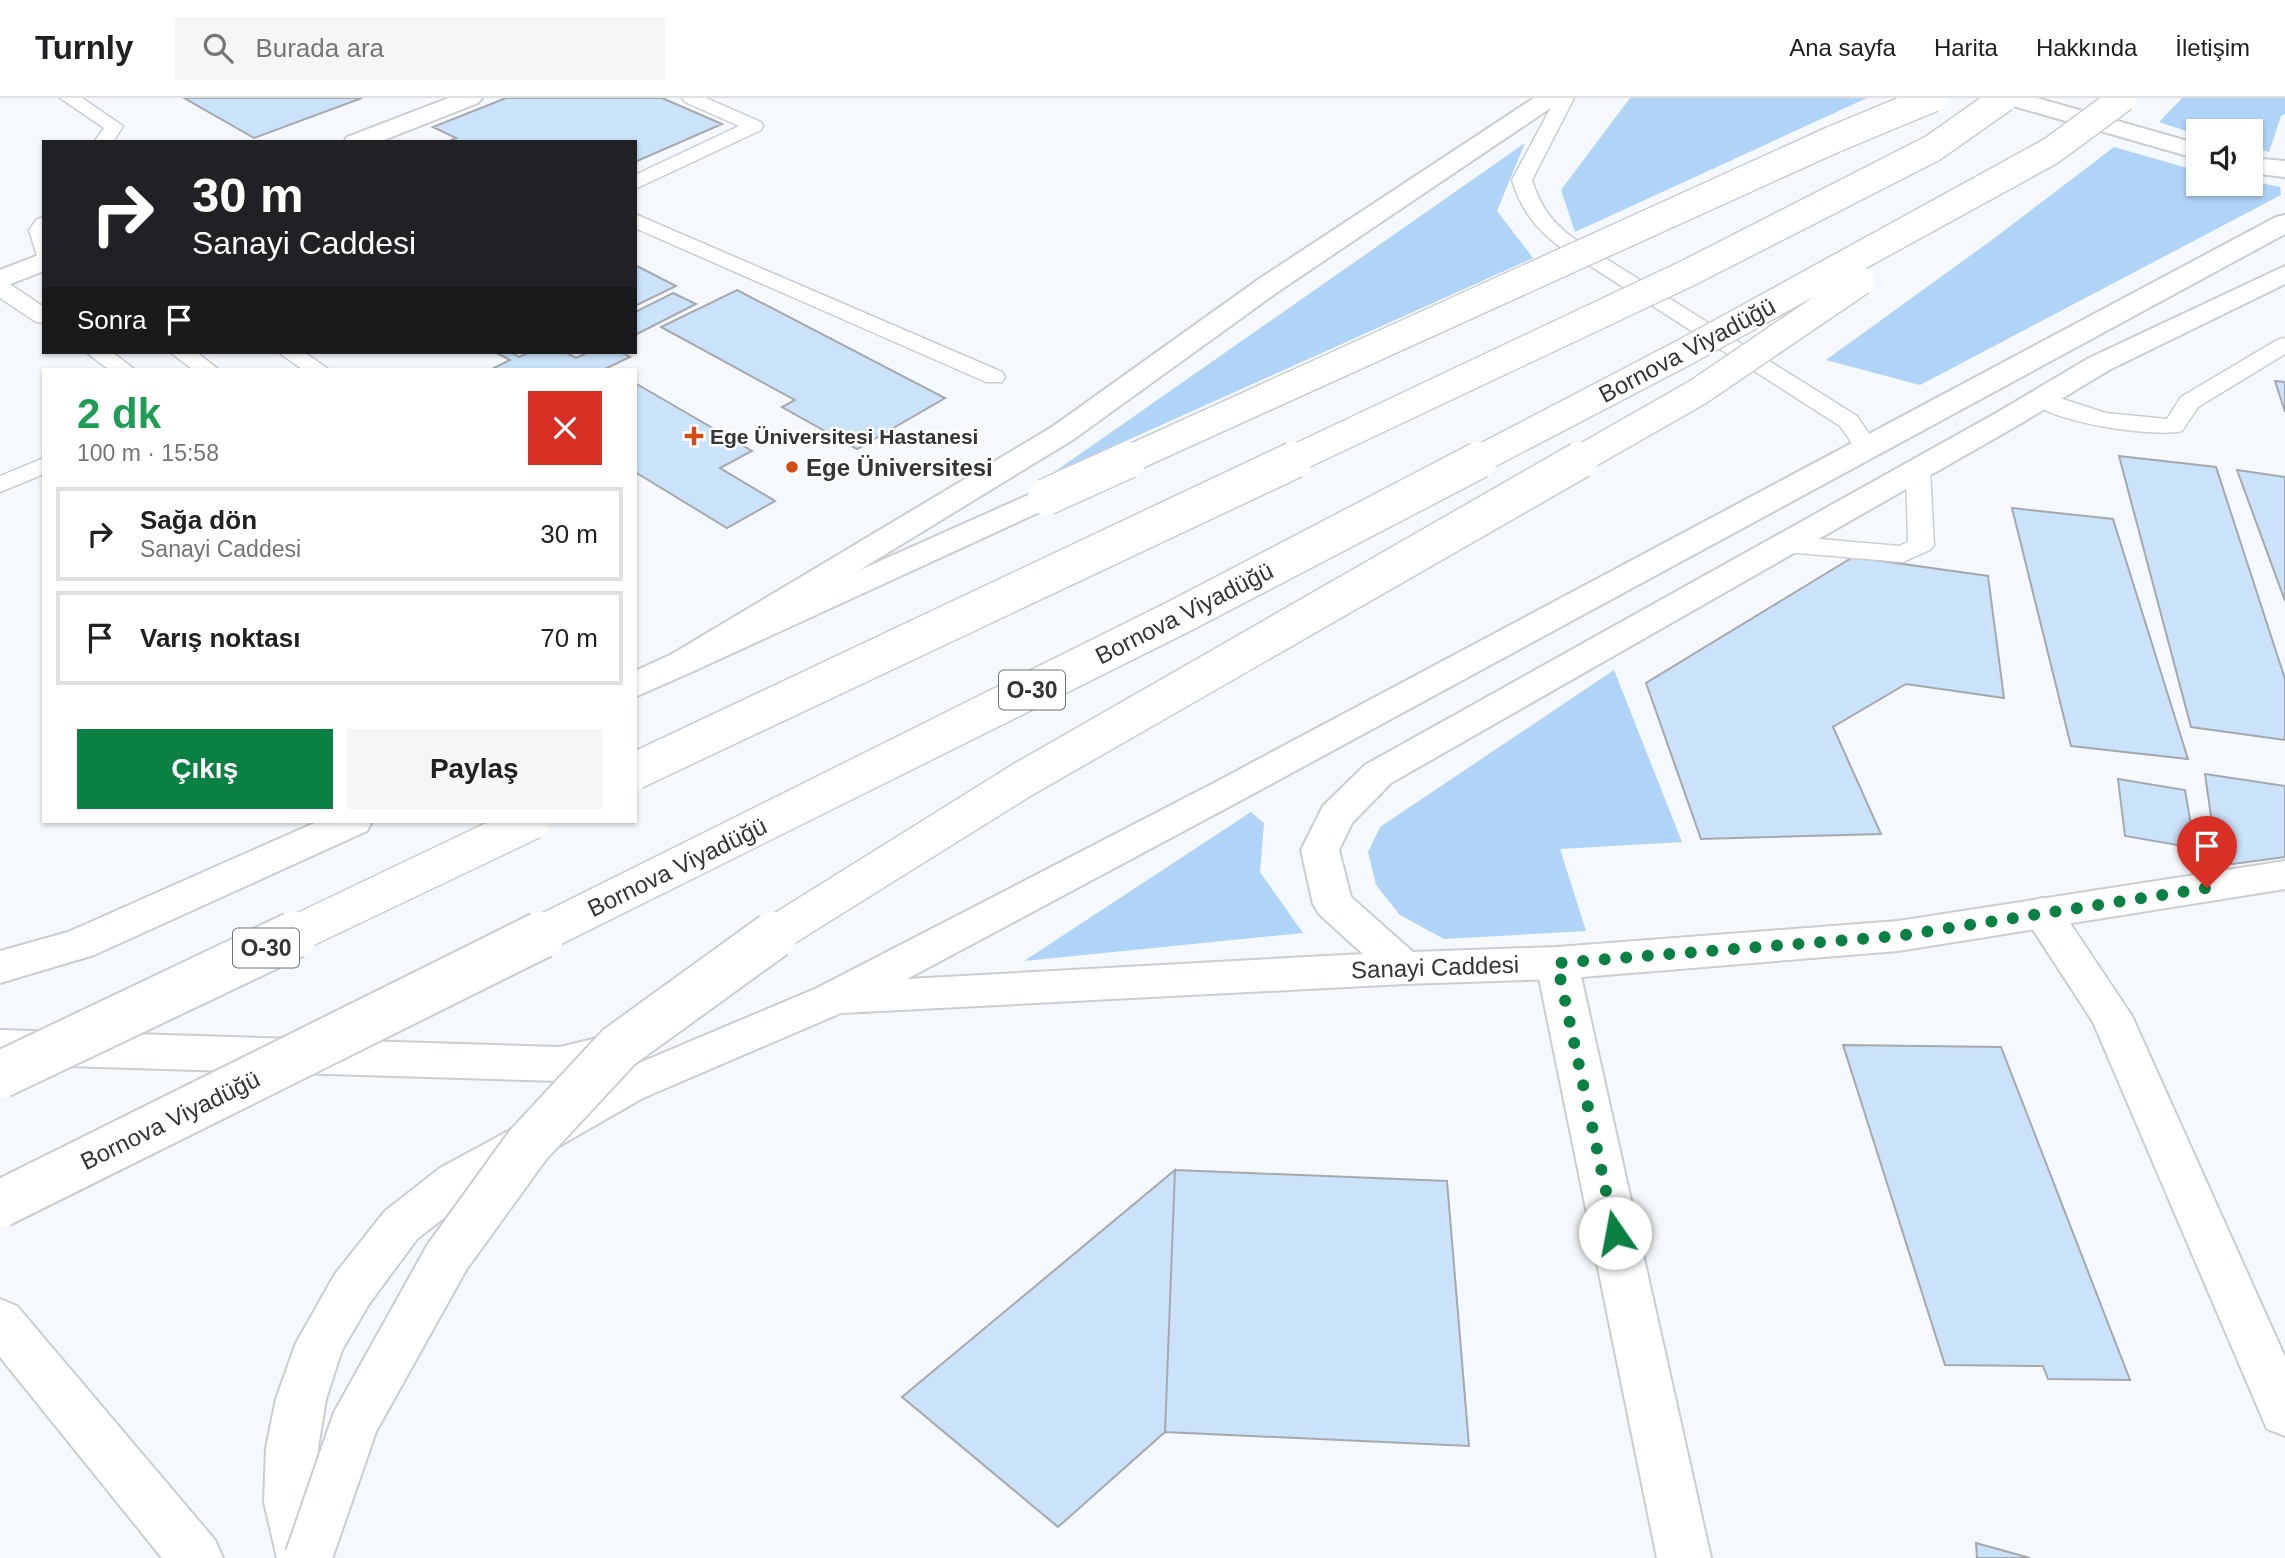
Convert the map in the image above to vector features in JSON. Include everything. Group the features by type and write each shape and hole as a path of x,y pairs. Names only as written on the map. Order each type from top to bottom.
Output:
{"main road":[{"path":"361,140 470,98"},
{"path":"684,662 1062,433 1269,285 1550,98"},
{"path":"637,684 1807,151 1933,98"},
{"path":"637,770 1688,273 1933,148 2004,98"},
{"path":"2011,98 2186,149"},
{"name":"Bornova Viyadüğü","path":"0,1204 1178,617 1685,352 2051,151 2123,98"},
{"name":"O-30","path":"306,1558 355,1422 447,1257 528,1145 619,1047 764,941 1022,780 1698,392 2051,151"},
{"path":"2263,166 2285,169"},
{"path":"306,1558 290,1502 292,1448 302,1399 320,1343 352,1289 401,1225 456,1182 628,1086 832,999 1238,786 2285,223"},
{"path":"0,280 42,262"},
{"path":"1404,968 1333,904 1320,850 1337,816 1378,774 1918,470 2099,364 2285,274"},
{"path":"0,967 79,944 348,823"},
{"name":"O-30","path":"0,1075 528,823"},
{"name":"Sanayi Caddesi","path":"832,999 1404,968 1557,963 1898,936 2285,876"},
{"path":"2042,913 2111,1016 2285,1413"},
{"path":"1557,963 1684,1558"},
{"path":"0,1047 560,1064 832,999"},
{"path":"0,1321 197,1558"}],"lane":[{"path":"69,98 114,126 104,140"},
{"path":"637,182 754,126 691,98"},
{"path":"1564,98 1522,180 1528,201 1540,223 1566,243 1849,421 1866,447"},
{"path":"637,221 994,377"},
{"path":"42,226 39,230 42,243"},
{"path":"0,288 42,316"},
{"path":"2040,399 2064,410 2116,423 2174,426 2189,401 2285,345"},
{"path":"100,354 121,368"},
{"path":"184,354 205,368"},
{"path":"292,354 315,368"},
{"path":"0,485 42,466"},
{"path":"1786,544 1902,554 1921,545 1918,470"}],"shaded area":[{"path":"1630,98 1867,98 1575,232 1561,190"},
{"path":"2182,98 2285,98 2285,114 2281,116 2269,152 2263,151 2263,119 2186,119 2186,131 2159,122"},
{"path":"1525,143 1497,211 1533,258 1050,475"},
{"path":"2114,147 2186,168 2186,196 2263,196 2263,183 2280,187 2281,195 1920,385 1826,360 1996,237"},
{"path":"1614,670 1682,842 1560,849 1586,931 1444,939 1400,915 1376,885 1368,852 1380,827"},
{"path":"1251,812 1264,823 1260,872 1303,933 1024,961"}],"building":[{"path":"184,98 362,98 254,138"},
{"path":"506,98 662,98 722,124 637,161 637,140 452,140 456,138 433,127"},
{"path":"637,266 676,286 637,305"},
{"path":"737,290 945,398 857,449 782,407 795,400 661,327"},
{"path":"673,293 696,304 637,334 637,311"},
{"path":"499,354 514,354 519,357 526,354 569,354 576,358 585,354 625,354 630,357 607,368 494,368 510,360"},
{"path":"2275,381 2285,382 2285,412"},
{"path":"637,384 752,451 720,468 775,501 727,528 637,473"},
{"path":"2119,456 2216,467 2285,679 2285,740 2191,727"},
{"path":"2237,470 2285,477 2285,601"},
{"path":"2012,508 2113,519 2188,759 2071,746"},
{"path":"1853,557 1988,576 2004,698 1906,684 1833,727 1881,834 1701,839 1646,683"},
{"path":"2205,774 2285,786 2285,857 2218,866"},
{"path":"2118,779 2185,790 2195,848 2125,836"},
{"path":"1843,1045 2001,1047 2130,1380 2048,1379 2043,1366 1945,1365"},
{"path":"1175,1170 1447,1181 1469,1446 1165,1432"},
{"path":"1175,1170 1165,1432 1058,1527 902,1397"},
{"path":"1976,1543 2030,1558 1977,1558"}],"place":[{"name":"Ege Üniversitesi Hastanesi","path":"694,436"},
{"name":"Ege Üniversitesi","path":"792,467"}],"route":[{"path":"1615,1233 1557,963 1898,936 2207,888"}]}
